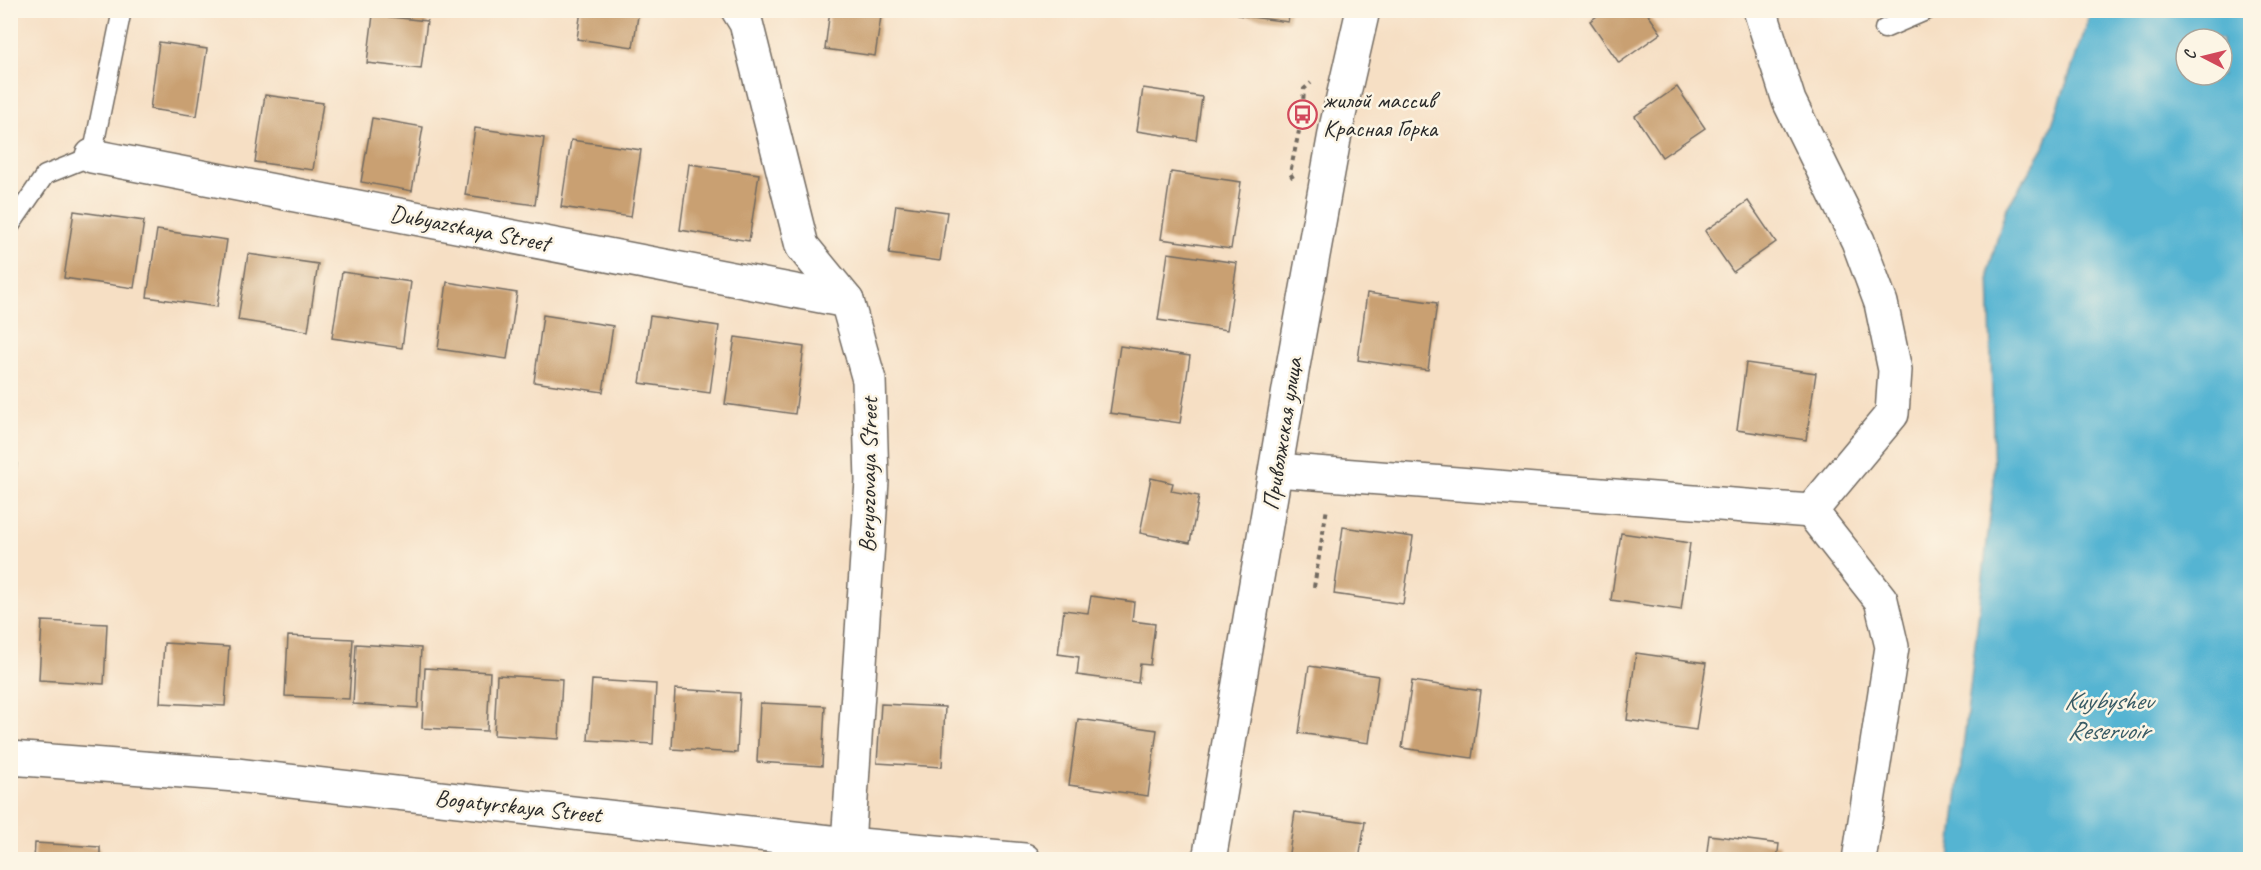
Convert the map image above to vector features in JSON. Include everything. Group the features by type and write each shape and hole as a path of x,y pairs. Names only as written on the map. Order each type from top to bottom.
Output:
{"street":[{"name":"Beryozovaya Street","path":"738,10 746,23 802,246 847,301 868,380 872,481 846,852"},
{"name":"Приволжская улица","path":"1209,860 1336,128 1363,10"},
{"path":"1760,10 1789,101 1858,241 1874,282 1881,303 1895,370 1892,414 1811,511"},
{"name":"Dubyazskaya Street","path":"92,156 847,301"},
{"path":"1276,470 1811,511 1881,600 1892,647 1859,860"},
{"name":"Bogatyrskaya Street","path":"10,758 248,776 846,852 1024,860"}],"lane":[{"path":"10,226 45,175 92,156 122,10"},
{"path":"1884,29 1928,10"}],"path":[{"path":"1314,587 1327,508"}],"water":[{"name":"Kuybyshev Reservoir","path":"2090,10 2250,11 2250,859 1950,859 1994,482 1989,268 2005,211 2044,147 2087,25"}],"building":[{"path":"581,10 639,10 633,47 577,39"},
{"path":"830,10 882,10 875,56 825,49"},
{"path":"1238,10 1290,10 1288,22 1238,15"},
{"path":"1606,10 1645,10 1661,33 1619,63 1590,21"},
{"path":"373,15 427,21 421,69 367,63"},
{"path":"159,42 207,49 197,116 150,109"},
{"path":"1677,87 1705,128 1662,157 1635,116"},
{"path":"1143,88 1202,97 1196,140 1137,131"},
{"path":"265,95 323,103 313,170 255,162"},
{"path":"372,118 423,127 412,191 361,182"},
{"path":"475,128 544,138 535,205 465,195"},
{"path":"571,140 641,150 631,217 561,207"},
{"path":"689,164 759,174 749,241 680,230"},
{"path":"1171,172 1241,182 1231,249 1161,239"},
{"path":"1748,201 1776,242 1733,272 1705,231"},
{"path":"896,205 947,212 940,261 889,254"},
{"path":"74,211 144,221 134,288 64,278"},
{"path":"157,230 227,240 217,307 147,297"},
{"path":"1168,253 1237,263 1227,330 1158,320"},
{"path":"248,254 318,264 308,331 238,320"},
{"path":"342,272 411,282 402,348 332,338"},
{"path":"447,282 517,293 507,359 438,349"},
{"path":"1367,293 1437,303 1428,370 1358,360"},
{"path":"543,315 613,326 603,392 534,382"},
{"path":"650,316 719,326 710,393 640,383"},
{"path":"735,337 804,347 795,414 725,404"},
{"path":"1120,346 1190,356 1180,423 1110,413"},
{"path":"1746,363 1816,373 1806,440 1737,430"},
{"path":"10,458 17,458 13,518 10,518"},
{"path":"1151,478 1173,483 1171,491 1199,496 1190,543 1140,533"},
{"path":"1343,527 1413,537 1403,604 1334,594"},
{"path":"1621,533 1690,543 1681,610 1611,600"},
{"path":"1091,596 1134,602 1132,621 1155,624 1150,665 1140,664 1138,683 1077,675 1079,657 1058,654 1064,610 1088,613"},
{"path":"42,621 107,624 104,684 39,680"},
{"path":"288,636 353,639 349,699 285,696"},
{"path":"164,643 229,647 225,706 160,703"},
{"path":"356,644 421,648 418,708 353,704"},
{"path":"1636,653 1706,663 1696,730 1627,720"},
{"path":"1309,666 1378,676 1369,743 1299,733"},
{"path":"425,668 490,672 487,731 422,728"},
{"path":"497,675 562,679 559,739 494,735"},
{"path":"592,680 656,684 653,744 588,740"},
{"path":"1412,681 1481,691 1472,758 1402,748"},
{"path":"675,689 740,693 737,753 672,749"},
{"path":"760,703 825,706 822,766 757,762"},
{"path":"881,704 945,707 942,767 877,763"},
{"path":"1078,719 1157,730 1148,796 1069,785"},
{"path":"1295,812 1365,822 1359,860 1288,860"},
{"path":"1709,835 1779,844 1777,860 1706,860"},
{"path":"35,843 100,847 100,860 34,860"}],"place":[{"name":"жилой массив Красная Горка","path":"1302,114"}]}
